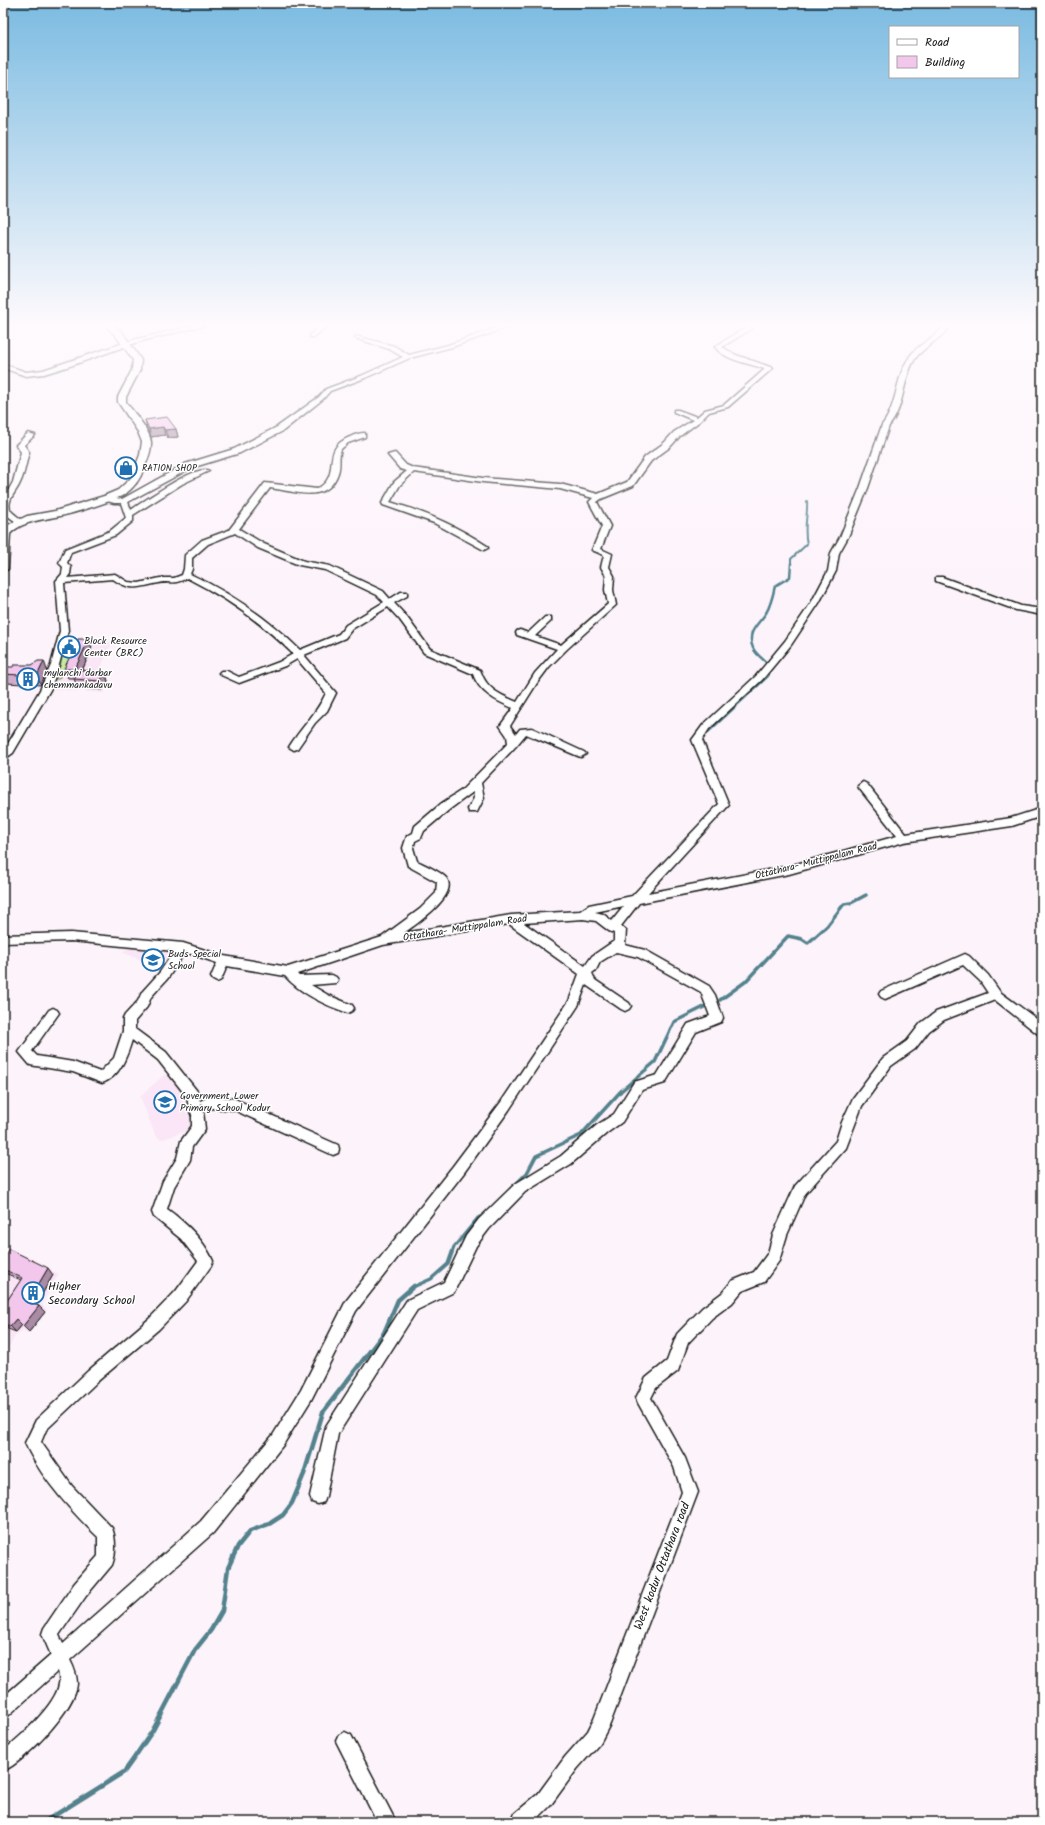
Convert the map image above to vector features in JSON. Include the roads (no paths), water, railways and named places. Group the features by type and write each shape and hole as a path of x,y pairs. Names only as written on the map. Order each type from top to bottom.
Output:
{"main road":[{"path":"3,569 5,534 10,528 19,522 85,506 107,498 129,486 134,479 145,455 147,442 127,410"}],"street":[{"path":"107,498 114,501 124,501 159,480 188,466 237,451 280,429 305,410"},
{"path":"513,744 512,736 505,726 516,713 518,706 538,675 563,648 612,605 609,590 610,576 605,567 608,554 596,550 606,526 593,502 598,497 630,484 648,459 677,434 698,420 709,410"},
{"path":"613,928 636,900 708,820 724,806 697,740 706,727 759,678 788,643 815,603 832,571 835,553 844,537 864,488 886,425 892,418 894,410"},
{"path":"676,411 698,420"},
{"path":"19,522 9,514 6,508 6,501 16,482 25,452 20,445 31,434"},
{"path":"60,581 115,576 126,584 139,586 160,580 175,581 186,574 188,570 188,557 205,542 232,532 268,485 316,492 325,488 336,468 335,458 338,448 349,440 362,435"},
{"path":"392,455 402,467 412,470 491,481 547,484 584,491 598,497"},
{"path":"412,470 397,484 386,503 403,507 430,519 475,541 484,548"},
{"path":"128,515 179,482 205,471"},
{"path":"5,754 45,690 55,665 64,632 60,581 66,574 67,567 63,563 68,551 87,541 113,533 130,519 124,501"},
{"path":"234,530 261,546 302,563 327,568 380,593 403,618 427,651 477,672 479,680 486,689 518,706"},
{"path":"186,574 208,584 246,608 290,644 332,693 324,709 312,721 294,747"},
{"path":"939,579 1019,608 1042,612"},
{"path":"224,673 239,680 282,664 299,654 342,636 349,627 404,594"},
{"path":"529,637 548,619"},
{"path":"520,633 563,648"},
{"path":"383,942 419,916 441,895 443,882 441,879 412,863 408,848 411,839 417,835 419,829 446,806 466,793 513,744 523,731 529,730 581,754"},
{"path":"473,809 479,798 476,783"},
{"path":"863,786 904,838"},
{"name":"Ottathara- Muttippalam Road","path":"3,939 71,937 183,947 224,961 292,976 383,942 511,919 583,915 589,909 789,870 904,838 1012,822 1042,812"},
{"path":"3,1709 207,1528 278,1440 306,1395 351,1306 458,1170 505,1106 535,1059 574,1004 584,972 592,967 596,959 620,943 620,930 613,928 600,917 583,915"},
{"path":"511,919 584,972 591,983 625,1006"},
{"path":"53,1013 26,1052 34,1061 73,1067 102,1078 118,1061 129,1031 129,1019 143,1004 146,995 164,975 183,947"},
{"path":"318,1496 332,1432 412,1305 449,1287 471,1241 484,1224 520,1188 566,1160 602,1129 618,1118 638,1086 661,1079 692,1028 717,1018 710,996 705,989 641,953 614,947"},
{"path":"885,994 965,959 984,978 996,995 1042,1030"},
{"path":"217,977 224,961"},
{"path":"292,976 332,980"},
{"path":"292,976 336,1004 348,1008"},
{"name":"West kodur Ottathara road","path":"520,1822 544,1800 597,1730 690,1492 680,1463 643,1398 651,1383 673,1366 682,1339 707,1313 728,1298 736,1286 759,1277 774,1256 780,1235 800,1190 841,1144 848,1122 857,1102 888,1062 911,1045 925,1027 940,1016 996,995"},
{"path":"3,1762 28,1742 58,1706 68,1685 67,1672 50,1634 80,1590 106,1559 106,1534 84,1514 66,1493 33,1443 41,1425 93,1376 154,1324 181,1296 206,1261 194,1241 173,1222 159,1212 168,1184 183,1160 186,1145 194,1132 199,1129 194,1095 162,1056 129,1031"},
{"path":"196,1109 195,1108 212,1102 235,1105 333,1149"},
{"path":"345,1741 387,1822"}],"waterway":[{"path":"791,563 791,559 807,544 805,533 807,501"},
{"path":"707,733 768,676 771,669 753,648 751,637 754,629 768,610 775,586 790,577 791,563"},
{"path":"720,1000 745,982 788,936 802,939 808,943 827,926 844,904 851,903 866,895"},
{"path":"516,1184 527,1173 536,1156 581,1135 621,1091 655,1062 674,1022 704,1007"},
{"path":"413,1287 431,1279 448,1264 454,1247 478,1218 484,1215"},
{"path":"44,1822 124,1772 134,1758 153,1730 195,1650 211,1630 222,1611 228,1568 238,1546 250,1531 269,1524 283,1515 292,1503 304,1474 323,1412 384,1333 398,1300 414,1286"}],"place":[{"name":"RATION SHOP","path":"126,468"},
{"name":"Block Resource Center (BRC)","path":"69,647"},
{"name":"mylanchi darbar chemmankadavu","path":"28,679"},
{"name":"Buds Special School","path":"153,960"},
{"name":"Government Lower Primary School Kodur","path":"165,1102"},
{"name":"Higher Secondary School","path":"33,1293"}]}
